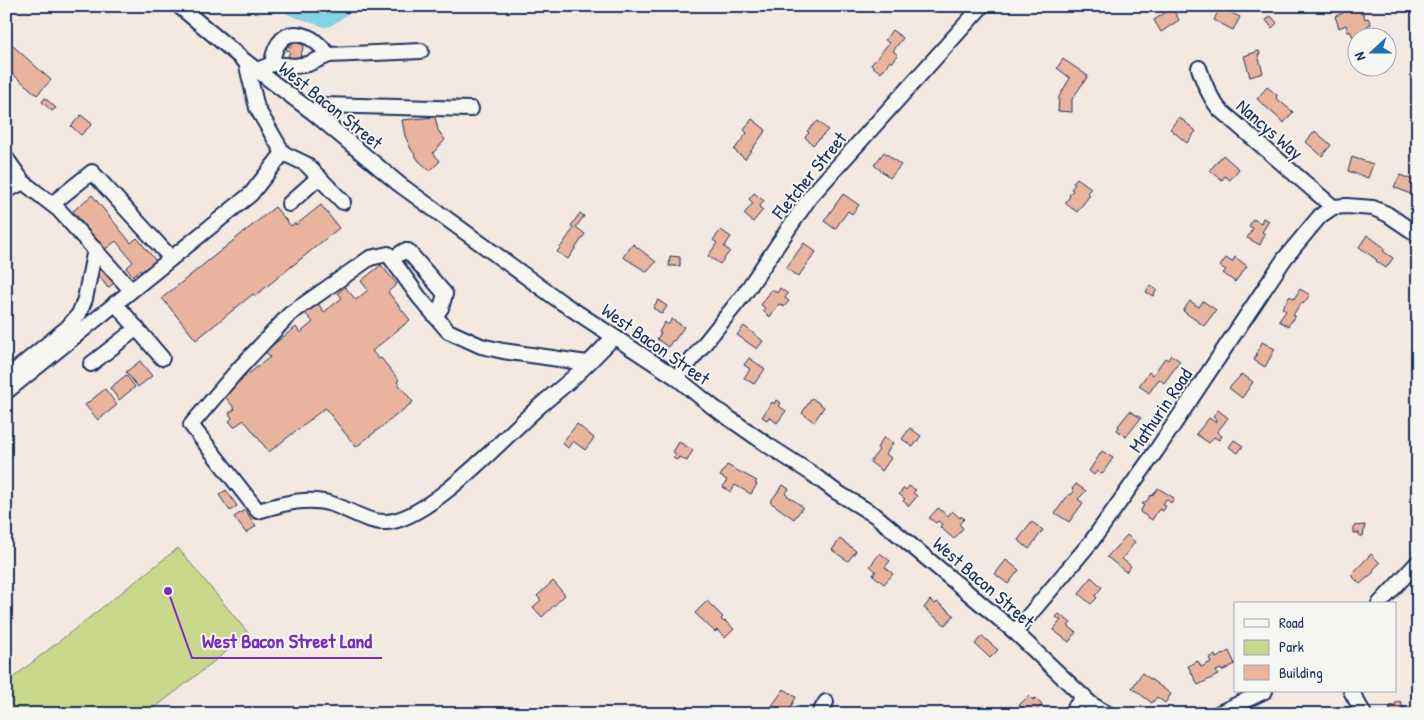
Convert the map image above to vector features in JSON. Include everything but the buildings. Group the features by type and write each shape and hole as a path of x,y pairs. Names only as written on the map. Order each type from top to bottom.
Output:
{"street":[{"name":"West Bacon Street","path":"179,6 252,66 313,112 399,184 561,302 677,378 713,407 769,446 876,516 1015,632 1091,704 1108,714"},
{"name":"Fletcher Street","path":"677,378 744,293 810,197 982,6"},
{"path":"272,64 273,51 286,36 300,35 309,37 329,55"},
{"path":"343,202 306,164 283,153 257,108 252,66 272,64 296,66 308,64 329,55 421,51"},
{"name":"Nancys Way","path":"1199,68 1204,87 1219,109 1333,207"},
{"path":"313,112 322,105 471,109"},
{"path":"6,392 251,194 283,153"},
{"path":"6,158 23,182 52,204 131,290"},
{"path":"52,204 92,172 171,258"},
{"path":"289,204 319,177"},
{"path":"6,191 23,182"},
{"path":"1333,207 1374,208 1387,214 1418,235"},
{"name":"Mathurin Road","path":"1015,632 1091,542 1156,451 1294,245 1320,216 1333,207"},
{"path":"6,378 67,328 79,314 85,299 94,249"},
{"path":"392,259 404,251 408,251 445,294 441,308 435,316"},
{"path":"587,363 481,346 448,331 419,297 388,254 370,258 290,314 236,372 192,425 258,511 291,502 322,502 334,504 358,516 386,522 410,516 448,490 489,455 533,412 587,363 614,337"},
{"path":"115,303 162,358"},
{"path":"91,364 137,328"},
{"path":"1381,602 1418,562"},
{"path":"1217,714 1263,692"},
{"path":"1352,692 1364,714"},
{"path":"1070,714 1084,696"}],"green space":[{"path":"178,548 249,634 147,714 6,714 6,683"}],"waterway":[{"path":"294,6 326,17 342,6"}],"place":[{"name":"West Bacon Street Land","path":"168,591"}]}
